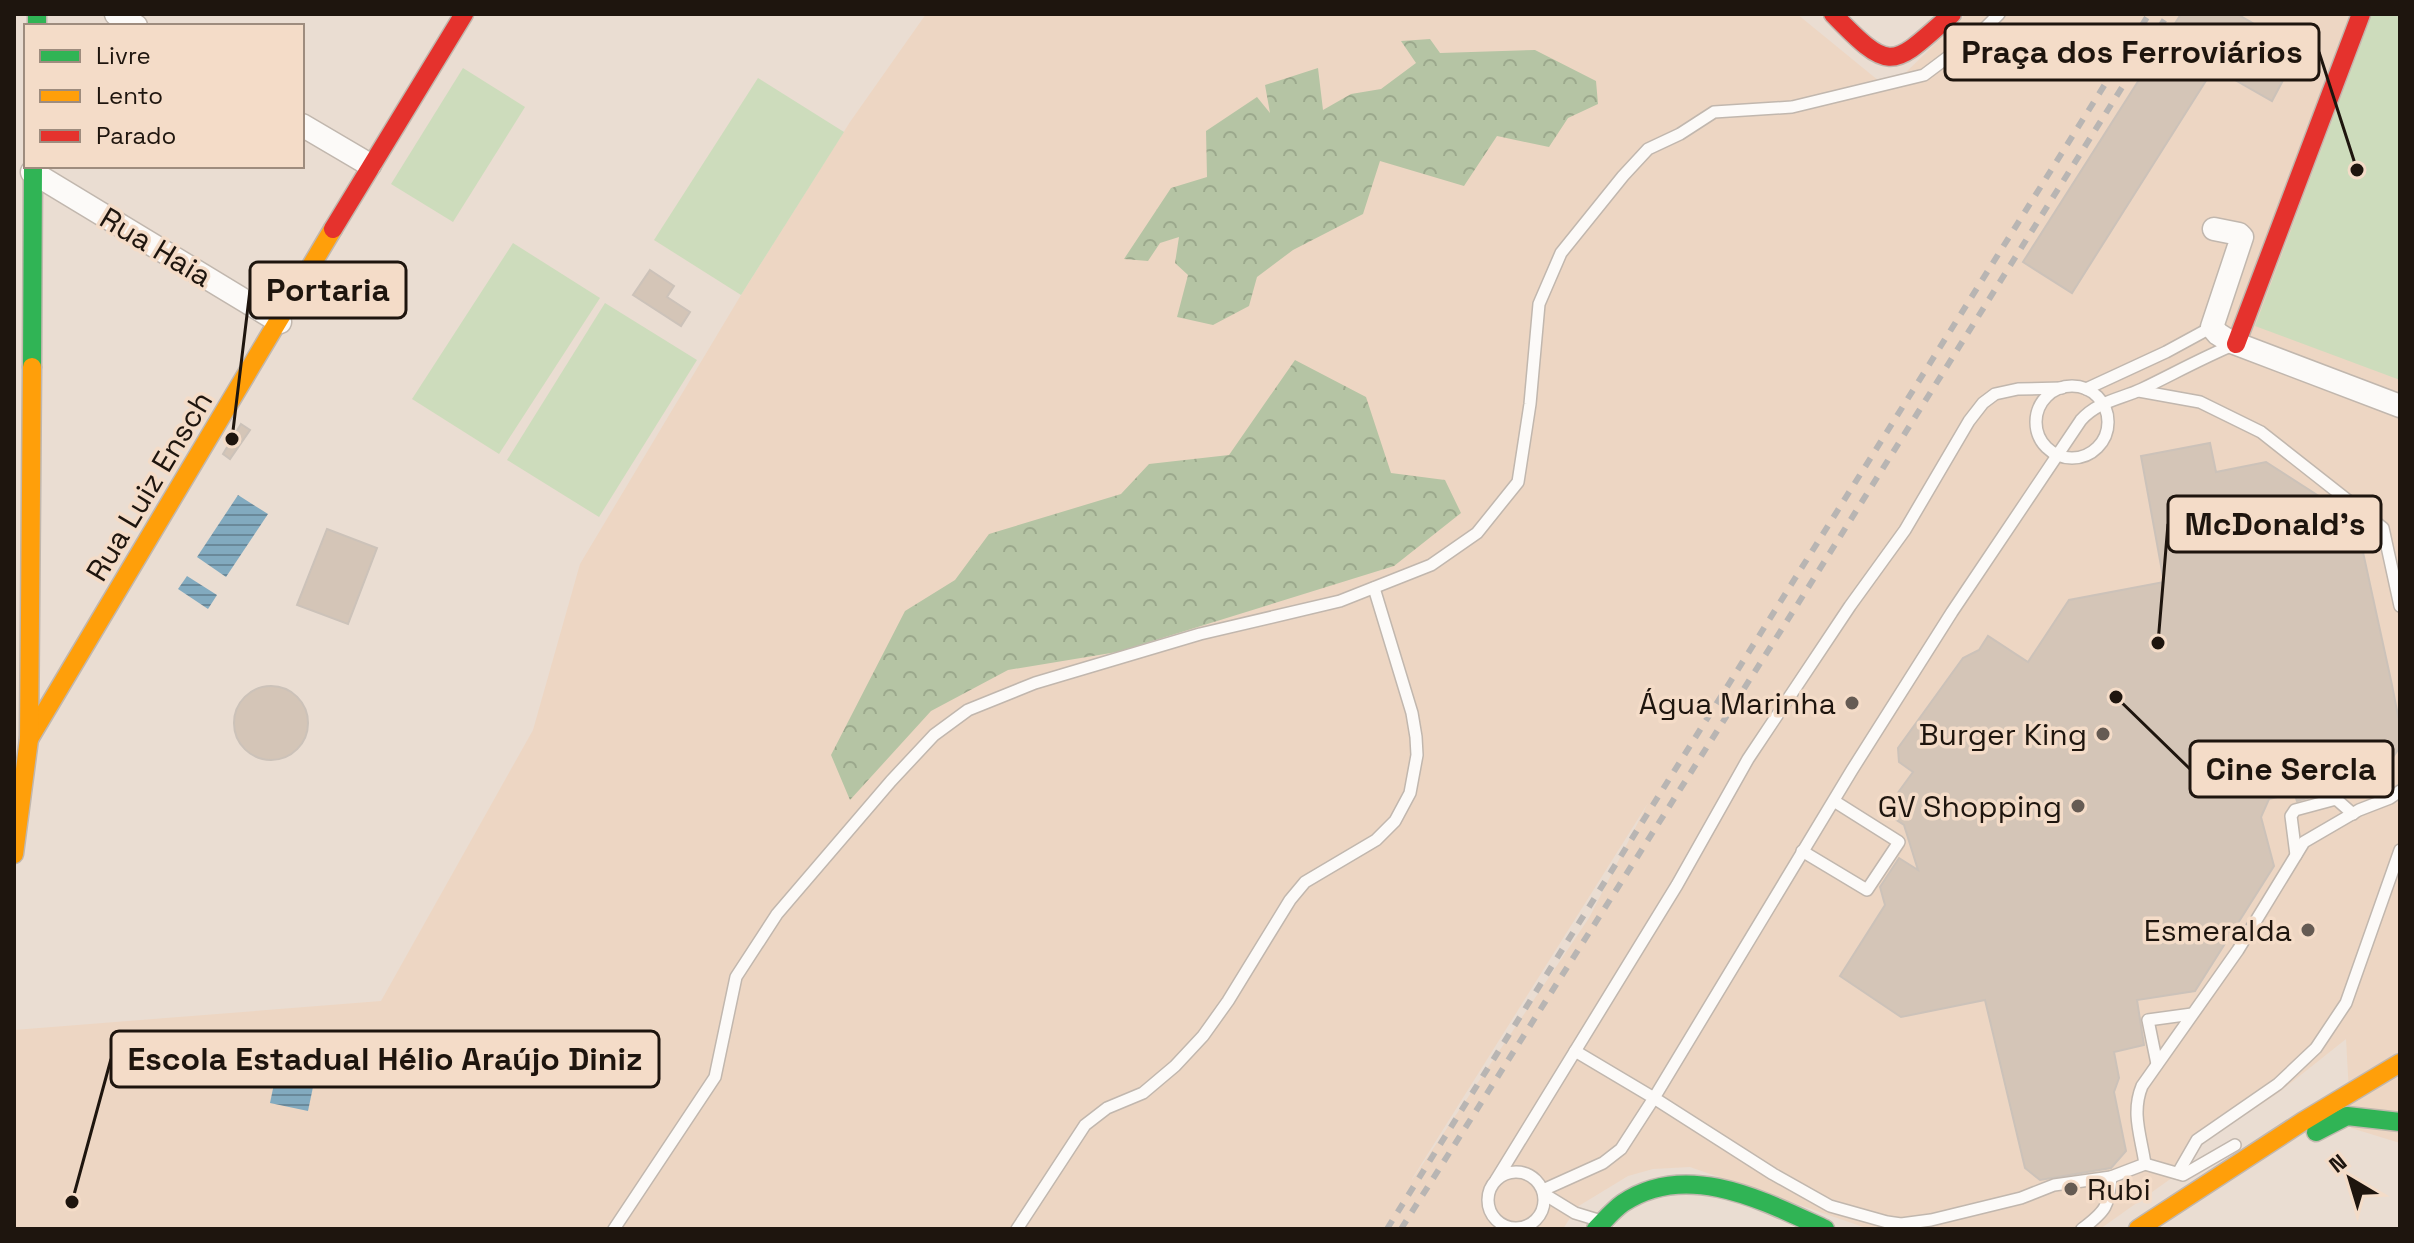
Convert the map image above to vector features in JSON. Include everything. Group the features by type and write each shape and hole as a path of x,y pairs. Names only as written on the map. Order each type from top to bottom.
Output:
{"main road":[{"name":"Rua Luiz Ensch","path":"29,739 280,322 370,165 464,14"},
{"path":"1833,14 1871,53 1899,59 1952,14"},
{"path":"2236,344 2361,14"},
{"path":"14,854 29,739 32,169"},
{"path":"2138,1229 2400,1062"},
{"path":"2251,1177 2313,1134 2347,1116 2400,1122"},
{"path":"1599,1225 1614,1209 1646,1190 1688,1181 1716,1185 1795,1221 1825,1229"}],"street":[{"path":"304,126 370,165"},
{"name":"Rua Haia","path":"32,169 280,322"},
{"path":"2214,229 2242,237 2212,327 2218,334 2236,344 2400,406"}],"lane":[{"path":"614,1229 715,1077 736,977 743,963 777,914 934,735 968,710 1035,683 1200,634 1340,601 1431,565 1477,533 1518,482 1530,404 1539,304 1561,253 1648,149 1680,134 1714,112 1792,107 1924,75 1980,33 1999,14"},
{"path":"2086,389 2212,327"},
{"path":"1543,1192 1603,1163 1621,1149 1952,612 2087,413 2236,344"},
{"path":"1496,1180 1513,1171 1522,1172 1538,1182 1543,1192 1543,1208 1539,1216 1523,1228 1506,1226 1492,1214 1488,1197 1496,1180 1677,885 1748,759 1905,530 1969,421 1983,403 1995,394 2018,389 2074,386 2086,389 2103,403 2109,423 2102,443 2086,456 2076,458 2056,455 2046,448 2036,426 2037,413 2051,393 2062,388"},
{"path":"2139,390 2200,402 2261,432 2383,528 2400,606"},
{"path":"1017,1229 1085,1125 1107,1108 1143,1093 1175,1066 1203,1036 1290,900 1305,882 1376,840 1395,821 1410,793 1417,755 1416,737 1412,713 1374,588"},
{"path":"2145,1164 2137,1127 2136,1103 2142,1086 2238,950 2304,842 2400,791"},
{"path":"2296,855 2291,816 2295,810 2336,799 2353,814"},
{"path":"1802,851 1867,890 1899,842 1834,801"},
{"path":"2178,1173 2197,1140 2278,1084 2316,1048 2346,1003 2400,850"},
{"path":"2157,1064 2147,1021 2192,1014"},
{"path":"1575,1051 1830,1206 1901,1224 1932,1225 2054,1185 2111,1177 2145,1164 2183,1175 2250,1137"},
{"path":"2290,1114 2400,1062"},
{"path":"2082,1229 2103,1213 2107,1206 2111,1177"},
{"path":"1543,1192 1599,1225"}],"shaded area":[{"path":"926,14 1797,14 1879,81 1901,77 1966,14 2400,14 2400,1143 2351,1128 2346,1039 2278,1093 2202,1144 2183,1170 2100,1229 1869,1229 1690,1167 1653,1169 1628,1176 1577,1207 1563,1229 14,1229 14,1030 381,1001 533,730 580,564 741,295 850,122","holes":["1648,803 1589,918 1412,1180"]}],"green space":[{"path":"2372,14 2400,14 2400,380 2255,326"},
{"path":"1430,39 1440,53 1535,50 1596,81 1598,104 1568,118 1549,147 1497,136 1464,186 1380,161 1363,214 1293,250 1257,277 1249,306 1213,325 1177,317 1188,275 1175,263 1179,237 1160,243 1148,261 1124,259 1171,188 1207,177 1206,131 1257,97 1270,113 1265,85 1318,68 1323,110 1351,94 1381,89 1416,63 1401,41"},
{"path":"463,68 525,107 453,222 391,184"},
{"path":"758,78 844,132 741,295 654,240"},
{"path":"513,243 600,298 499,454 412,399"},
{"path":"605,303 697,360 599,517 507,460"},
{"path":"1295,360 1366,397 1391,473 1445,480 1461,513 1394,566 1117,652 1008,670 931,711 850,800 831,755 905,611 955,580 989,534 1121,494 1149,464 1229,455"}],"water":[{"path":"238,495 268,514 226,577 197,557"},
{"path":"187,576 217,595 208,609 178,589"},
{"path":"285,1031 323,1039 308,1111 270,1103"}],"building":[{"path":"2181,14 2237,14 2299,50 2272,101 2214,68 2072,293 2023,262"},
{"path":"650,270 674,286 667,297 690,312 681,326 633,295"},
{"path":"241,424 250,430 230,459 223,454"},
{"name":"GV Shopping","path":"2210,443 2216,472 2266,462 2356,520 2400,726 2400,747 2384,770 2326,784 2328,792 2297,801 2294,793 2269,799 2261,817 2274,866 2195,991 2137,1000 2144,1045 2114,1052 2119,1078 2114,1092 2126,1151 2111,1168 2040,1180 2025,1168 1985,1000 1901,1017 1840,976 1885,905 1880,887 1899,858 1918,870 1904,825 1884,812 1913,772 1899,762 1898,748 1963,658 1979,650 1988,636 2028,662 2069,600 2164,582 2141,456"},
{"path":"327,529 377,548 348,624 297,605"},
{"path":"264,686 278,686 292,692 302,702 308,723 306,737 292,754 278,760 264,760 250,754 240,744 234,730 234,716 240,702 250,692"}],"railway":[{"path":"1387,1229 2149,14"},
{"path":"1401,1229 2168,14"}],"traffic: fast":[{"path":"37,14 37,24"},
{"path":"32,367 33,168"},
{"path":"2316,1132 2347,1116 2400,1122"},
{"path":"1596,1229 1623,1203 1648,1191 1673,1185 1725,1189 1777,1207 1825,1229"}],"traffic: slow":[{"path":"29,739 333,229"},
{"path":"14,854 29,739 32,367"},
{"path":"2138,1229 2302,1122 2400,1063"}],"traffic: jam":[{"path":"333,229 464,14"},
{"path":"1833,14 1868,47 1892,57 1916,45 1952,14"},
{"path":"2236,344 2361,14"}],"place":[{"name":"Praça dos Ferroviários","path":"2357,170"},
{"name":"Portaria","path":"232,439"},
{"name":"McDonald's","path":"2158,643"},
{"name":"Cine Sercla","path":"2116,697"},
{"name":"Água Marinha","path":"1852,703"},
{"name":"Burger King","path":"2103,734"},
{"name":"GV Shopping","path":"2078,806"},
{"name":"Esmeralda","path":"2308,930"},
{"name":"Rubi","path":"2071,1189"},
{"name":"Escola Estadual Hélio Araújo Diniz","path":"72,1202"}]}
